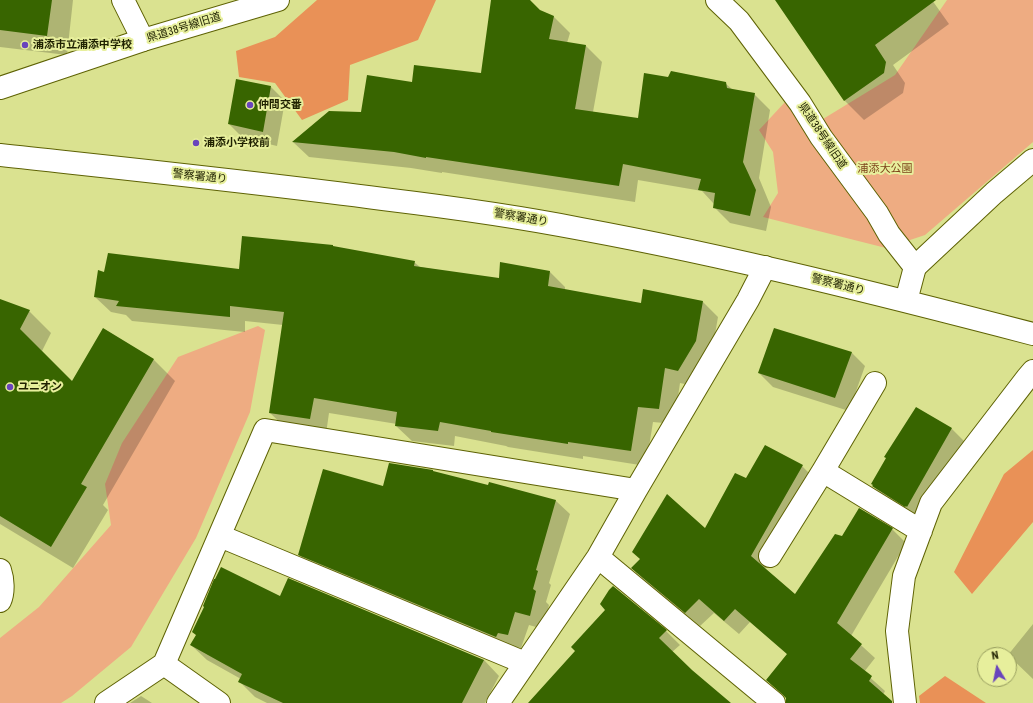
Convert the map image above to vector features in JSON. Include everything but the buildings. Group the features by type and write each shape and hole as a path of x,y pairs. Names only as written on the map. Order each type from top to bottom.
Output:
{"street":[{"path":"123,0 143,40"},
{"name":"県道38号線旧道","path":"0,88 143,40 278,0"},
{"name":"県道38号線旧道","path":"717,0 739,21 800,103 821,137 876,213 889,234 915,266"},
{"name":"警察署通り","path":"0,155 300,188 481,212 581,229 765,267 906,301 1033,334"},
{"path":"906,301 915,266 994,193 1033,160"},
{"path":"498,703 598,557 748,300 765,267"},
{"path":"905,703 897,631 904,576 931,503 1033,371"},
{"path":"770,556 823,471 875,382"},
{"path":"106,703 164,664 265,430 636,490"},
{"path":"823,471 921,531"},
{"path":"220,536 525,663"},
{"path":"598,557 774,703"},
{"path":"0,570 3,578 2,597 0,600"},
{"path":"164,664 219,703"}],"green space":[{"name":"浦添大公園","path":"947,0 1033,0 1033,142 925,235 886,248 763,217 778,193 773,152 759,130 786,101 805,130 895,75"},
{"path":"258,326 265,330 250,412 196,538 131,647 72,696 61,703 0,703 0,638 39,607 111,525 105,484 122,443 178,357"}],"shaded area":[{"path":"317,0 436,0 418,40 350,65 348,100 302,120 275,83 239,77 236,51 275,37"},
{"path":"1033,450 1033,522 972,594 954,572 1004,474"},
{"path":"945,676 986,703 920,703 919,696"}],"place":[{"name":"浦添市立浦添中学校","path":"25,45"},
{"name":"仲間交番","path":"250,105"},
{"name":"浦添小学校前","path":"196,143"},
{"name":"ユニオン","path":"10,387"}]}
